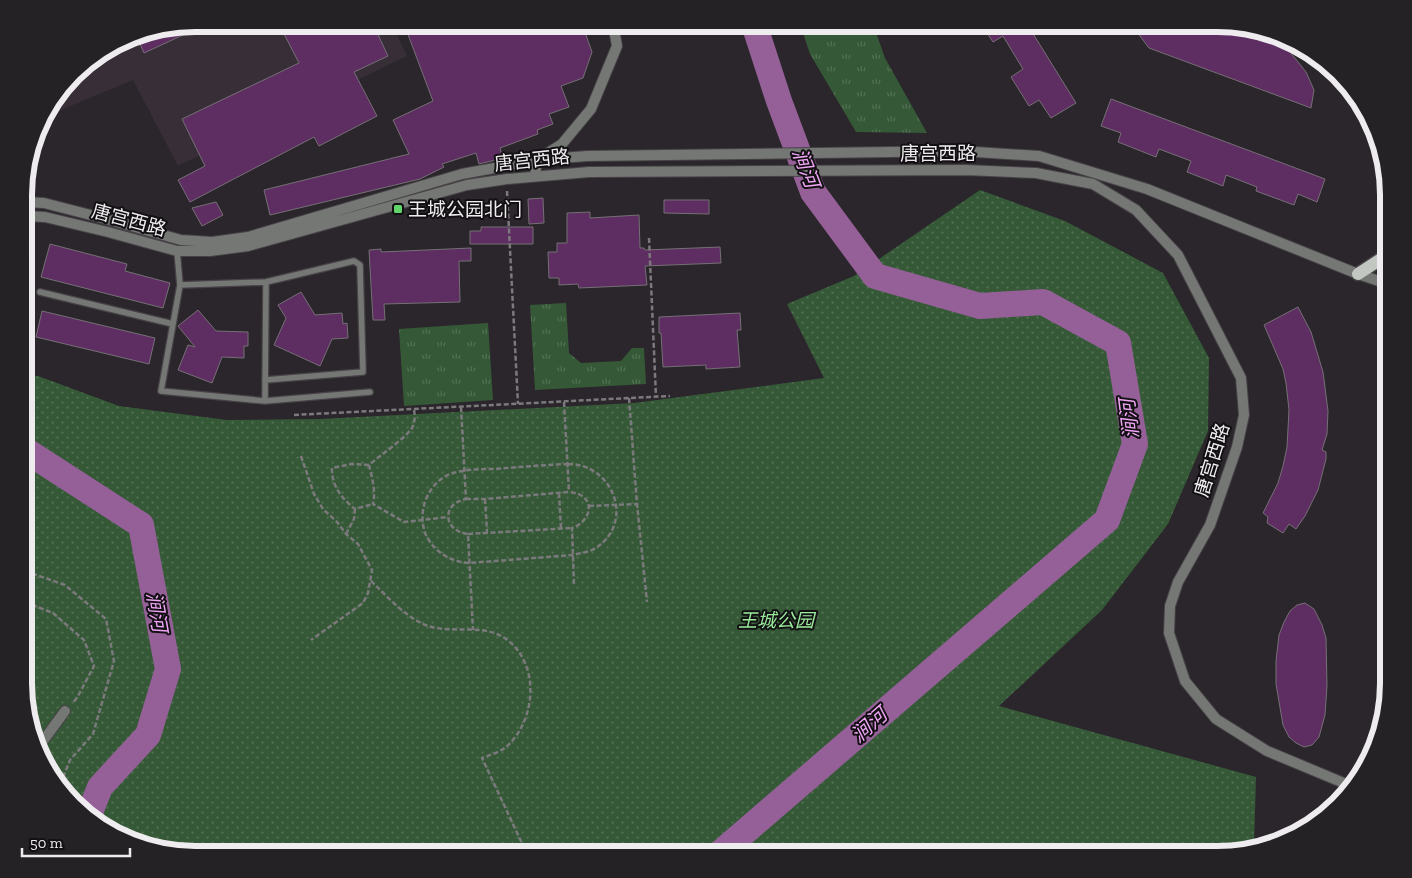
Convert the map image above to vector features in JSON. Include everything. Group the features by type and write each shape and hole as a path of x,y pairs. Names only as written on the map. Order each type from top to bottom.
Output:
{"main road":[{"path":"1358,274 1379,259"}],"street":[{"path":"535,176 537,160 562,144 591,108 617,46 615,33"},
{"name":"唐宫西路","path":"32,202 44,203 181,240 212,242 248,237 462,174 537,160 588,156 961,151 1039,156 1129,183 1379,281"},
{"name":"唐宫西路","path":"32,216 45,217 108,232 177,251 210,251 248,246 466,185 535,176 589,172 966,170 1036,173 1093,184 1136,210 1178,255 1241,378 1244,415 1237,447 1210,525 1178,582 1170,606 1169,633 1184,680 1216,719 1267,751 1344,783"},
{"path":"43,741 65,711"}],"lane":[{"path":"177,251 180,285 161,390 265,401 370,392"},
{"path":"180,285 266,282 354,261 360,265 363,372 265,380"},
{"path":"265,401 266,282"},
{"path":"40,292 173,324"}],"path":[{"path":"507,179 518,404"},
{"path":"650,238 656,397"},
{"path":"294,416 670,396"},
{"path":"629,398 647,602"},
{"path":"564,402 569,492"},
{"path":"461,407 466,499"},
{"path":"355,509 345,501 339,492 332,476 332,468 351,464 369,465 404,437 414,426 414,409"},
{"path":"301,456 314,494 323,509 358,544 372,570 368,593 363,603 311,640"},
{"path":"568,464 589,468 603,478 613,492 616,506 613,524 604,541 589,552 469,563 452,559 434,548 428,540 422,520 422,510 425,500 437,482 444,477 464,471 568,464"},
{"path":"369,465 373,482 374,497 372,504"},
{"path":"559,493 561,529"},
{"path":"559,493 578,493 585,497 589,506 587,518 581,525 561,529 468,534 459,533 452,527 448,517 451,506 457,500 559,493"},
{"path":"485,499 487,533"},
{"path":"355,509 372,504 404,522 448,517"},
{"path":"589,506 637,504"},
{"path":"346,534 354,518 355,509"},
{"path":"572,528 574,585"},
{"path":"468,534 473,630"},
{"path":"32,573 65,585 106,619 114,661 93,734 70,760 63,778"},
{"path":"371,581 410,617 428,626 453,630 490,632 506,639 518,652 526,666 531,683 526,717 518,734 505,748 482,758 523,846"},
{"path":"32,605 53,613 84,640 94,666 78,696 65,711"}],"shaded area":[{"path":"184,33 396,33 407,56 178,166 133,80 55,113 73,88 96,66 114,54 133,45 163,36"}],"green space":[{"path":"803,32 876,32 885,58 927,133 856,132 810,54"},
{"name":"王城公园","path":"980,190 1065,221 1163,273 1209,358 1208,431 1168,524 1102,610 999,706 1256,777 1254,841 1228,845 195,846 174,844 143,837 123,829 105,818 80,798 66,782 49,755 36,715 32,683 32,376 38,376 119,406 227,420 320,419 634,403 824,378 787,304 854,276"},
{"path":"566,303 569,353 581,363 621,361 632,348 644,348 646,384 535,390 530,305"},
{"path":"488,323 493,400 404,406 399,329"}],"building":[{"path":"986,32 1032,32 1076,103 1051,118 1039,100 1029,106 1011,77 1023,69 1003,36 993,42"},
{"path":"1137,32 1217,32 1249,36 1269,41 1287,48 1306,72 1314,90 1311,108 1149,48"},
{"path":"187,33 144,53 139,42 163,36"},
{"path":"284,33 377,33 388,56 354,72 377,116 319,146 314,137 190,202 178,180 205,166 182,119 299,63"},
{"path":"407,33 585,33 592,52 583,78 561,86 569,107 549,114 553,124 537,130 538,134 500,148 503,158 479,164 476,153 442,164 444,167 420,179 270,215 264,190 409,154 393,120 433,101"},
{"path":"1111,99 1325,179 1317,202 1298,194 1294,205 1256,191 1257,187 1226,175 1223,186 1187,172 1191,161 1159,149 1156,157 1118,142 1121,133 1101,126"},
{"path":"543,198 544,223 529,224 528,199"},
{"path":"664,200 709,200 709,214 664,213"},
{"path":"216,202 223,215 202,226 192,208"},
{"path":"590,212 590,218 639,215 640,248 645,250 720,247 721,263 645,266 647,285 579,288 578,284 559,285 559,278 549,278 548,252 557,252 557,243 567,243 567,213"},
{"path":"481,227 533,227 533,244 470,244 470,231 481,231"},
{"path":"50,244 127,264 125,271 170,283 163,308 41,277"},
{"path":"471,248 471,261 459,261 460,302 384,304 385,320 373,320 369,250 381,249 381,252"},
{"path":"301,292 315,315 342,313 343,324 347,323 348,338 332,339 320,366 274,345 286,318 278,305"},
{"path":"1298,307 1311,332 1323,372 1328,411 1327,434 1322,450 1326,452 1326,459 1318,490 1305,516 1296,529 1289,524 1283,533 1267,523 1268,517 1263,513 1278,483 1283,466 1287,447 1289,410 1283,369 1264,325"},
{"path":"198,310 216,331 248,332 248,346 244,346 244,358 222,357 212,383 178,370 188,345 195,347 178,326"},
{"path":"42,311 155,338 149,364 36,337"},
{"path":"740,313 741,330 737,330 740,367 706,369 706,365 663,367 659,317"},
{"path":"1305,603 1314,609 1326,638 1327,686 1325,715 1319,737 1312,745 1304,747 1289,737 1283,725 1276,684 1276,661 1279,635 1284,622 1290,611 1297,605"}],"waterway":[{"name":"涧河","path":"729,845 1107,520 1135,444 1118,343 1043,302 980,306 875,276 813,192 779,101 757,32"},
{"name":"涧河","path":"32,455 141,525 168,669 148,735 100,787 92,808"}],"place":[{"name":"王城公园北门","path":"398,209"}]}
